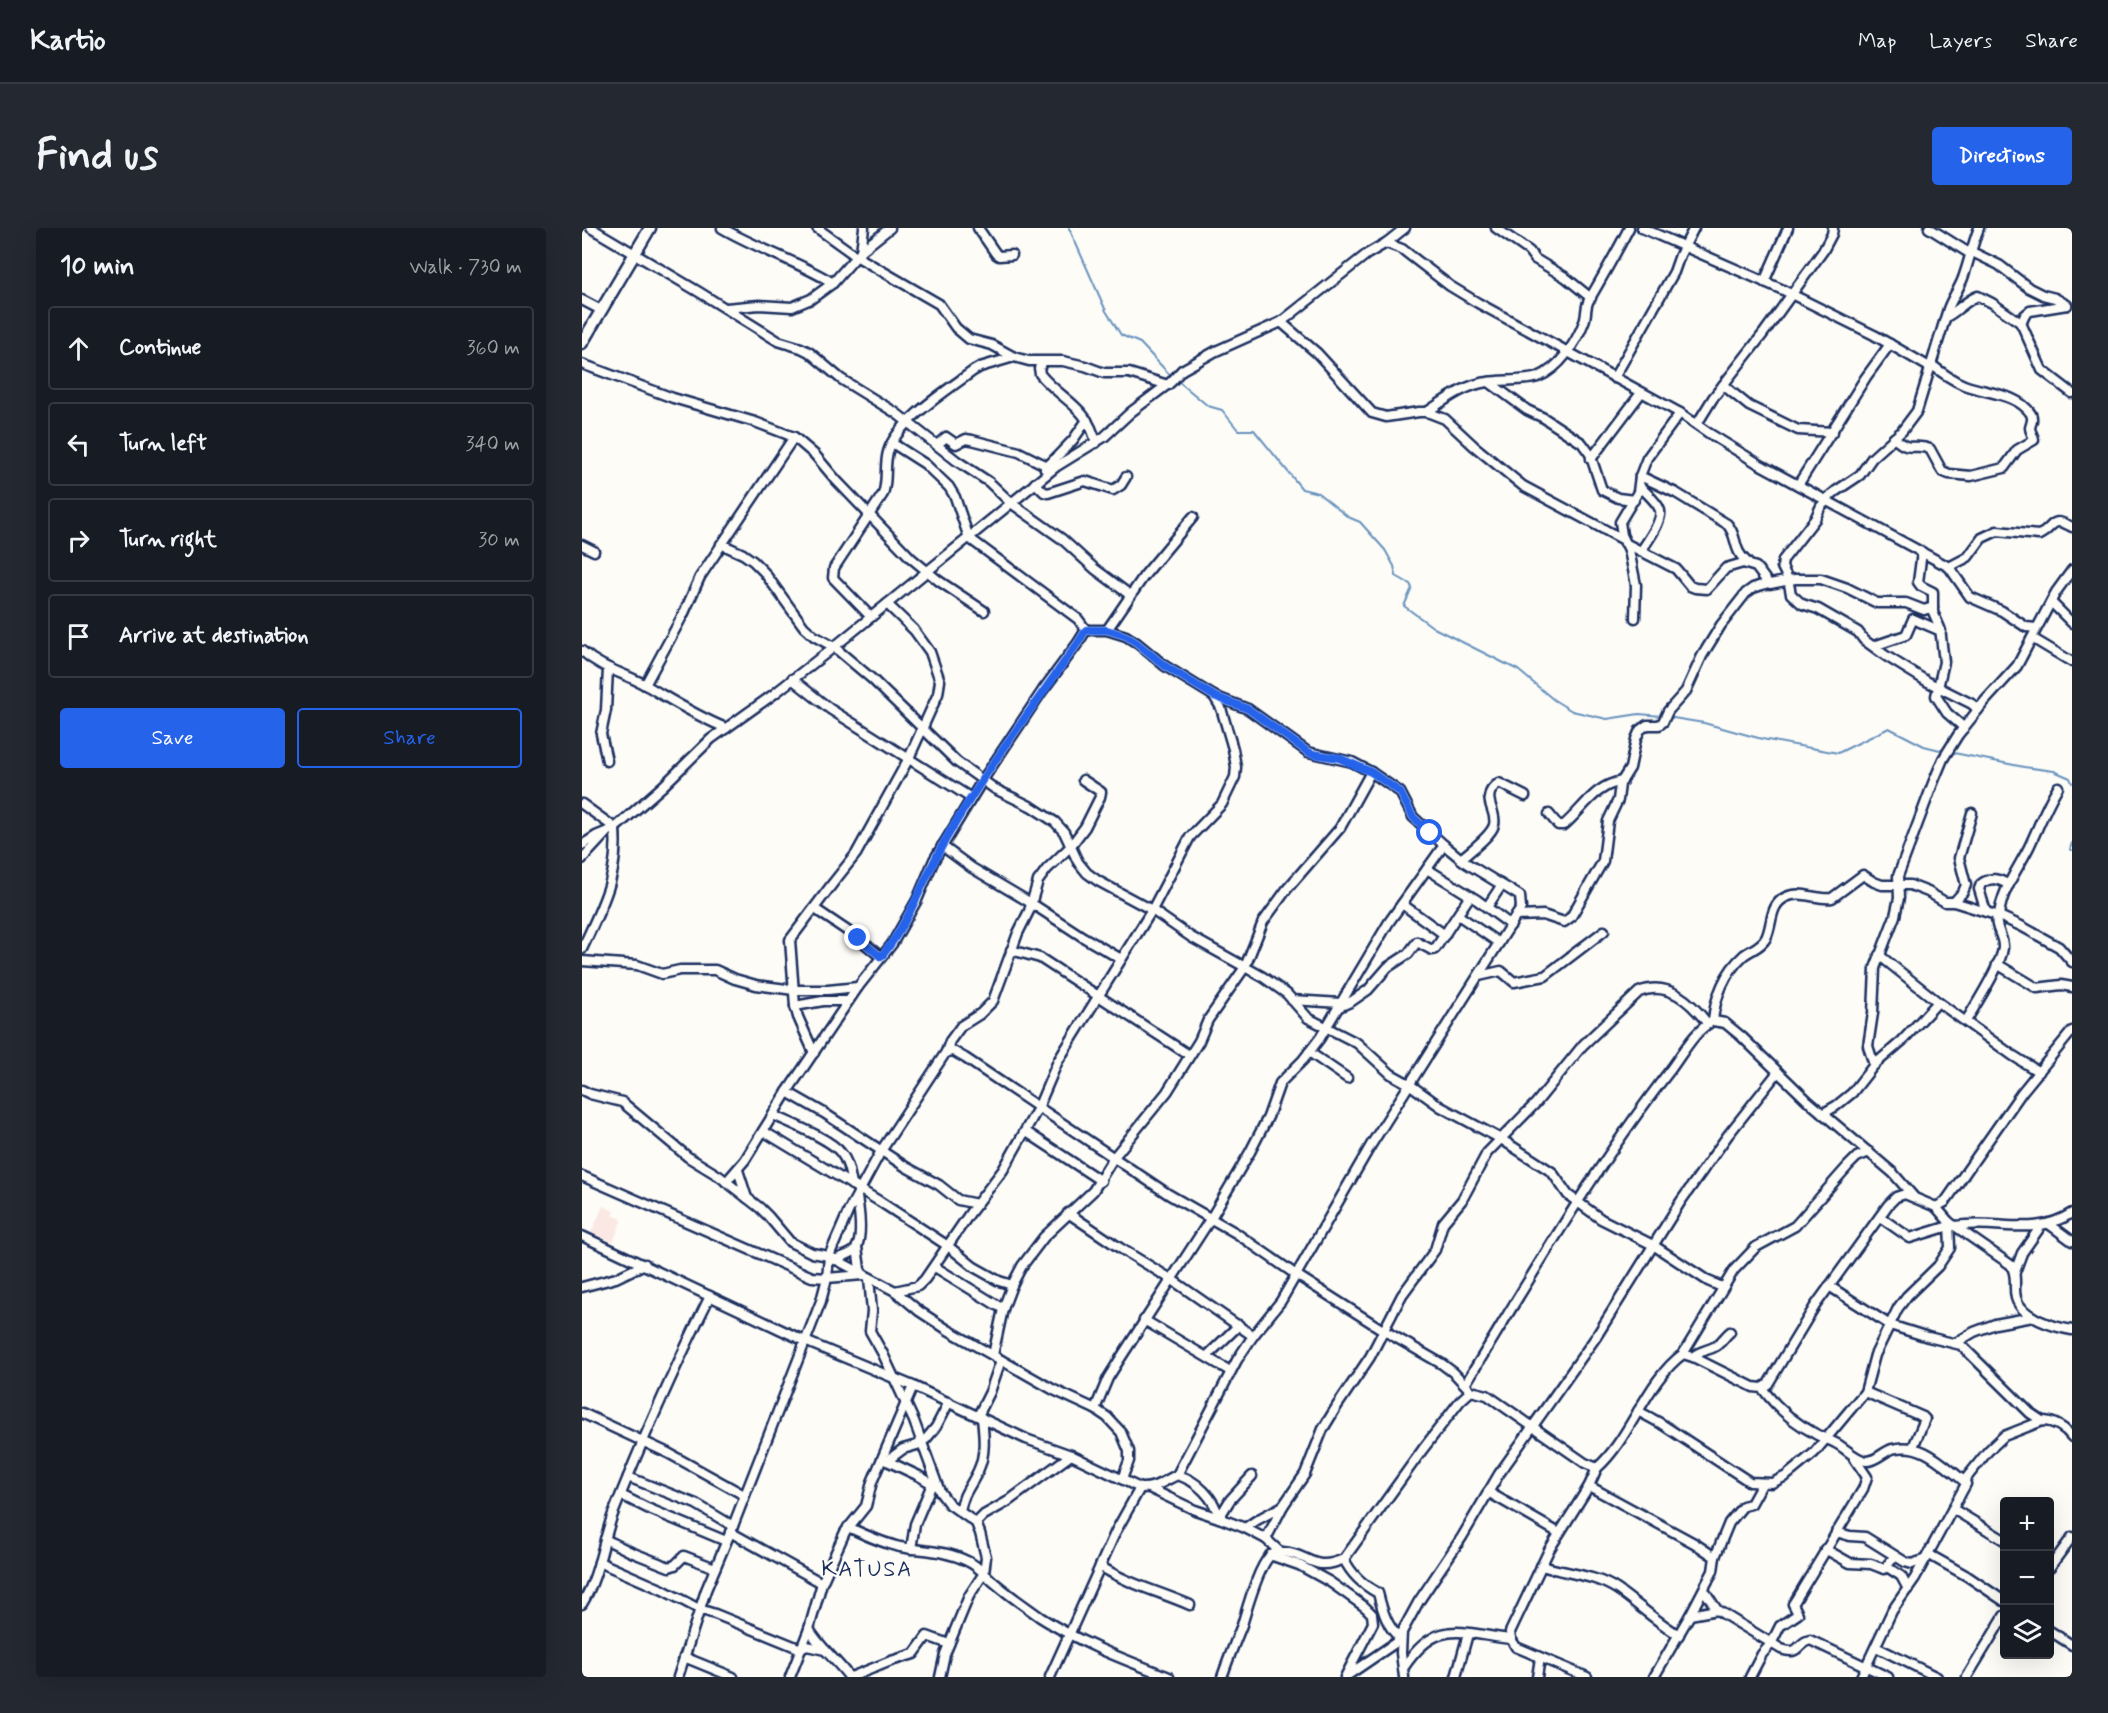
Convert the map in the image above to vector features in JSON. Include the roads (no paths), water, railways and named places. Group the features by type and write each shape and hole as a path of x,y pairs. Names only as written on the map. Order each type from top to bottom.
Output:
{"street":[{"path":"591,228 778,341 809,352 841,380 909,423 964,466 989,482 1011,503 1062,539 1095,569 1130,595"},
{"path":"582,343 650,228"},
{"path":"722,228 758,247 806,267 833,283"},
{"path":"817,228 939,304 956,328 969,339 992,345 1014,357 1029,361 1063,361 1104,373 1129,373 1169,384"},
{"path":"859,253 864,228"},
{"path":"726,308 759,305 792,306 811,299 833,283 859,253 890,228"},
{"path":"978,228 996,254 999,256 1012,255"},
{"path":"1496,228 1529,251 1535,259 1565,277 1591,298"},
{"path":"1428,412 1456,394 1489,382 1537,378 1565,357 1583,325 1587,303 1629,228"},
{"path":"1642,228 1791,294 1932,366 1962,384 2016,401 2033,418 2030,430 2034,440 2017,450 2004,468 1971,476 1946,474 1939,467 1930,449 1921,446 1914,448 1905,446 1894,438"},
{"path":"1614,378 1671,279 1694,228"},
{"path":"1764,282 1788,228"},
{"path":"1697,424 1723,385 1823,251 1833,228"},
{"path":"1929,228 1970,252 1999,265 2034,291 2069,305"},
{"path":"1978,710 1970,703 1937,687 1886,656 1844,623 1798,601 1791,594 1789,581 1782,567 1783,560 1815,519 1821,506 1836,490 1860,475 1872,458 1908,424 1917,411 1953,295 1962,281 1979,228"},
{"path":"582,859 711,739 834,647 1057,466 1096,443 1124,417 1169,384 1182,370 1216,351 1281,322 1362,258 1402,231"},
{"path":"1402,231 1402,249"},
{"path":"1386,243 1402,249 1449,286 1478,303 1680,413 1736,451 1949,567 1970,597 2002,611 2026,627 2036,628"},
{"path":"1946,317 1978,296 1992,303 2022,324 2042,370 2072,393"},
{"path":"582,300 601,310"},
{"path":"2022,324 2025,315 2030,311 2069,305"},
{"path":"1281,322 1322,358 1372,413 1386,417 1412,412 1428,412 1445,419 1523,486 1676,569 1690,586 1701,590 1707,589 1726,568 1748,563"},
{"path":"1798,485 1866,377 1890,344"},
{"path":"871,617 833,578 834,568 878,504 886,486 888,452 892,442 938,396 973,371 1014,357"},
{"path":"1042,362 1039,368 1040,374 1077,406 1087,420 1096,443"},
{"path":"582,364 673,399 765,426 794,437 815,455 869,515 927,572 984,611"},
{"path":"1489,382 1527,410 1579,440 1588,449 1602,490 1618,498 1634,500"},
{"path":"1723,385 1749,406 1798,430 1833,432"},
{"path":"1591,459 1641,393"},
{"path":"1635,618 1636,585 1629,550 1624,541 1620,522 1634,500 1640,486 1640,476 1654,448 1680,413"},
{"path":"1038,481 1047,466 1073,440 1087,420"},
{"path":"645,685 684,613 700,577 794,437"},
{"path":"937,445 946,437 956,444 966,439 972,440 1019,452 1047,466"},
{"path":"892,442 925,464 949,487 955,497 969,538 1078,619 1086,630"},
{"path":"1640,476 1676,493 1727,524 1732,531 1737,552 1761,572 1767,583"},
{"path":"1038,481 1044,492 1048,493 1085,481 1113,490 1121,485 1126,477"},
{"path":"1640,486 1661,512 1655,529 1641,551"},
{"path":"1107,630 1130,595 1193,517"},
{"path":"1949,567 1968,557 1982,538 1996,531 2039,535 2054,522 2072,527"},
{"path":"721,544 753,561 764,572 804,627 814,636 834,647 872,680 957,762 982,781 1039,810 1055,822 1064,832 1078,861 1098,881 1152,910 1191,937 1263,977 1292,1000 1308,1018 1357,1043 1391,1074 1441,1107 1502,1139 1552,1172 1568,1195 1577,1202 1613,1226 1653,1245 1708,1281 1722,1287"},
{"path":"582,545 594,551"},
{"path":"1922,552 1918,582 1933,592 1934,615 1941,631 1944,665 1935,693 1947,713 1963,729"},
{"path":"1875,1065 1868,1046 1873,1013 1875,968 1895,916 1901,867 1933,783 1947,752 1963,729 2017,666 2036,628 2070,576"},
{"path":"1516,916 1542,915 1564,922 1571,918 1603,861 1608,821 1618,800 1622,781 1630,768 1640,730 1647,725 1659,725 1663,722 1668,711 1686,691 1702,656 1721,625 1746,593 1767,583 1821,579 1847,588 1877,603 1906,603 1924,610 1933,607"},
{"path":"2052,603 2072,623"},
{"path":"814,1053 795,1006 790,940 856,854 909,758 938,694 940,681 926,645 887,604"},
{"path":"1874,646 1906,635 1913,619 1941,631"},
{"path":"1050,1677 1132,1500 1145,1488 1177,1475 1198,1438 1230,1371 1253,1336 1281,1301 1371,1144 1521,908 1520,896 1501,886 1444,845 1413,817 1400,792 1371,772 1339,758 1308,752 1248,709 1214,696 1165,666 1126,636 1107,630 1086,630"},
{"path":"726,1182 738,1170 848,1001 909,916 942,846 971,798 1086,630"},
{"path":"2032,638 2072,662"},
{"path":"582,651 608,669 645,685 726,728"},
{"path":"607,761 601,734 606,710 608,669"},
{"path":"792,679 830,709 971,798"},
{"path":"896,1292 918,1286 935,1267 1003,1170 1038,1108 1058,1061 1152,910 1190,837 1222,804 1235,777 1236,767 1221,708 1214,696"},
{"path":"993,1355 1003,1309 1012,1285 1035,1246 1068,1213 1084,1201 1101,1181 1114,1157 1159,1103 1199,1041 1208,1020 1245,967 1263,922 1287,889 1340,828 1371,772"},
{"path":"678,1677 699,1609 821,1301 836,1237 857,1190 946,1052 950,1041 962,1026 980,1014 993,1001 1038,881 1070,847 1088,822 1100,797 1099,790 1083,780"},
{"path":"1549,814 1558,825 1563,825 1593,794 1609,784 1622,781"},
{"path":"1461,859 1492,829 1495,817 1489,803 1495,786 1499,783 1503,784 1525,796"},
{"path":"1966,1021 1997,964 2003,946 1996,927 2004,895 2031,844 2046,805 2058,787"},
{"path":"582,804 612,829 616,859 602,906 582,949"},
{"path":"1954,902 1966,885 1959,858 1972,813"},
{"path":"582,845 612,829"},
{"path":"1095,1408 1108,1378 1211,1218 1259,1135 1280,1083 1309,1052 1328,1027 1402,904 1444,845"},
{"path":"942,846 972,868 1121,959"},
{"path":"1427,869 1470,896 1510,926"},
{"path":"582,1236 805,1341 895,1378 1026,1439 1071,1455 1194,1510 1245,1528 1266,1539 1279,1551 1330,1565 1344,1559 1460,1401 1577,1202 1653,1092 1710,1022 1722,984 1744,956 1765,939 1773,912 1780,900 1799,894 1832,898 1863,875 1882,885 1898,883 1917,887 1945,902 1954,902 1998,916 2059,947 2072,962"},
{"path":"1986,912 1979,889 1981,884 1998,879 2009,885"},
{"path":"1487,908 1501,886"},
{"path":"1292,1000 1340,1005 1352,1001 1368,990 1388,967 1408,954 1418,942 1432,950 1437,946 1470,896"},
{"path":"1402,904 1445,935"},
{"path":"815,909 858,938 881,957"},
{"path":"1458,915 1499,943"},
{"path":"1479,976 1501,971 1514,981 1545,976 1604,931"},
{"path":"1011,950 1040,958 1190,1055"},
{"path":"1879,955 1938,1002 2038,1072"},
{"path":"582,961 637,965 662,974 685,970 715,970 756,985 794,990 858,987"},
{"path":"1997,964 2037,988 2061,985 2072,987"},
{"path":"1266,1539 1283,1506 1305,1474 1328,1421 1350,1384 1370,1357 1411,1281 1435,1250 1443,1223 1462,1200 1487,1153 1547,1091 1583,1045 1638,992 1648,988 1668,990 1694,1006 1710,1022 1725,1023 1822,1114 1893,1173 1913,1196"},
{"path":"795,1006 823,1001 848,1001"},
{"path":"1822,1114 1852,1093 1875,1065 1902,1041 1938,1002"},
{"path":"1936,1207 1945,1202 2022,1092 2072,1031"},
{"path":"946,1052 953,1051 1168,1194 1236,1233 1383,1330 1442,1364 1468,1387 1487,1395 1534,1425 1585,1463 1597,1468"},
{"path":"1309,1052 1347,1078"},
{"path":"1404,1677 1402,1632 1419,1601 1462,1537 1488,1492 1602,1328 1653,1245 1728,1134 1778,1072"},
{"path":"582,1090 590,1095 622,1102 687,1157 720,1176 768,1216 790,1242 812,1253 832,1258 896,1292 937,1323 1054,1390 1095,1408 1114,1423 1126,1442 1129,1461 1122,1479"},
{"path":"787,1092 939,1185 958,1200 977,1204"},
{"path":"773,1115 839,1149 843,1155 857,1190 860,1221 857,1247 860,1269 866,1277 872,1311 870,1331 914,1420 935,1486 945,1500 976,1523 980,1533 986,1557 984,1573 969,1596 949,1644 940,1677"},
{"path":"763,1131 948,1246 988,1275 1012,1285"},
{"path":"1025,1131 1101,1181"},
{"path":"1587,1677 1516,1647 1510,1639 1514,1621 1541,1566 1589,1486 1597,1468 1608,1456 1666,1372 1683,1354 1734,1270 1751,1251 1795,1226 1857,1157 1869,1152"},
{"path":"738,1170 747,1199"},
{"path":"582,1176 805,1274 827,1278 866,1277"},
{"path":"1762,1388 1772,1379 1829,1286 1896,1197 1905,1194 1913,1196 1936,1207 1951,1225 2011,1265 2015,1272"},
{"path":"1068,1213 1171,1279 1253,1336"},
{"path":"1880,1217 1910,1238 1951,1225 2027,1227 2045,1225 2072,1214"},
{"path":"1638,1411 1750,1482 1772,1483 1786,1476 1805,1461 1826,1439 1865,1392 1870,1368 1904,1300 1938,1266 1950,1248 1951,1225"},
{"path":"2045,1225 2072,1241"},
{"path":"2045,1225 2022,1253 2015,1272 2016,1296 2018,1302 2033,1317 2053,1326 2072,1330"},
{"path":"832,1258 854,1251 857,1247"},
{"path":"582,1287 624,1275 645,1264"},
{"path":"935,1267 1003,1309"},
{"path":"1829,1286 1890,1325 1928,1337 1957,1342 2030,1413 2042,1421 2054,1423 2072,1437"},
{"path":"582,1604 596,1577 605,1539 628,1477 675,1368 710,1296"},
{"path":"1957,1342 1995,1324 2033,1317"},
{"path":"1144,1320 1230,1371"},
{"path":"1207,1356 1239,1325"},
{"path":"1693,1357 1696,1353 1719,1344 1730,1332"},
{"path":"1683,1354 1753,1387 1762,1388 1787,1416 1837,1443 1861,1460 1868,1461 1893,1449 1913,1447 1923,1450 1964,1481 1966,1488 1908,1589 1892,1611 1861,1677"},
{"path":"960,1511 965,1491 981,1462 984,1445 980,1417 1001,1360"},
{"path":"790,1677 809,1629 822,1583 848,1527 866,1506 872,1482 885,1460 912,1386"},
{"path":"1865,1392 1925,1419 1913,1447"},
{"path":"885,1460 903,1449 922,1442 936,1427 949,1402"},
{"path":"582,1413 644,1441 744,1495"},
{"path":"1964,1481 2004,1436 2042,1421"},
{"path":"1750,1677 1780,1626 1798,1614 1793,1604 1866,1482 1865,1473 1851,1453"},
{"path":"976,1523 984,1515 1007,1502 1071,1455"},
{"path":"885,1460 935,1486"},
{"path":"1177,1475 1198,1486 1207,1495 1217,1506 1219,1518"},
{"path":"1219,1518 1230,1500 1252,1476"},
{"path":"628,1477 702,1506 730,1533"},
{"path":"1654,1677 1704,1590 1713,1571 1714,1557 1729,1523 1743,1506 1751,1504 1762,1484"},
{"path":"911,1549 915,1524 935,1486"},
{"path":"1589,1486 1714,1557"},
{"path":"1488,1492 1559,1533"},
{"path":"621,1495 647,1509 730,1533 822,1583"},
{"path":"1245,1528 1283,1506"},
{"path":"1953,1509 2000,1538"},
{"path":"848,1527 875,1539 911,1549 933,1550 960,1557 971,1563 1010,1595 1069,1634 1106,1653 1169,1677"},
{"path":"1836,1532 1865,1537 1905,1563 1912,1564"},
{"path":"2054,1560 2072,1537"},
{"path":"605,1539 669,1567 675,1565 684,1556 715,1568"},
{"path":"1826,1549 1850,1563 1871,1564 1884,1569 1912,1564 1927,1556"},
{"path":"1222,1677 1260,1575 1270,1556 1279,1551"},
{"path":"1270,1556 1308,1569 1330,1582 1372,1614 1373,1623 1345,1677"},
{"path":"1887,1567 1895,1556"},
{"path":"1927,1556 1967,1576 2000,1598"},
{"path":"1344,1559 1355,1575 1367,1587 1378,1593 1384,1616 1401,1640"},
{"path":"599,1562 653,1585 699,1609 801,1649 807,1646 825,1650"},
{"path":"1100,1566 1131,1583 1159,1591 1190,1605"},
{"path":"1541,1566 1605,1584 1617,1590 1654,1620 1679,1635"},
{"path":"1887,1567 1901,1576 1908,1589"},
{"path":"1704,1590 1717,1610 1771,1644 1795,1652 1805,1641 1810,1640 1888,1677"},
{"path":"1690,1615 1717,1610"},
{"path":"1968,1677 2000,1623"},
{"path":"809,1629 850,1677 914,1654 927,1636 949,1644"},
{"path":"1404,1667 1414,1651 1438,1634 1451,1631 1510,1639"},
{"path":"1456,1677 1468,1634"},
{"path":"1756,1634 1762,1654"},
{"path":"2054,1634 2072,1645"},
{"path":"1345,1677 1401,1640"},
{"path":"1875,1647 1937,1677"},
{"path":"684,1657 733,1677"},
{"path":"1537,1677 1540,1658"}],"waterway":[{"path":"1069,228 1106,311 1121,335 1140,343 1172,377"},
{"path":"1177,380 1208,406 1222,410 1238,430 1254,430 1302,489 1318,493 1348,517 1360,522 1385,550 1394,566 1396,576 1410,584 1412,588 1404,606 1434,628 1518,670 1554,700 1572,711 1607,719 1639,714 1662,716"},
{"path":"1667,717 1704,723 1762,739 1838,753 1889,728 1924,746 1944,751"},
{"path":"1949,752 2054,771 2070,778 2072,783"},
{"path":"2072,843 2070,849 2072,850"}],"district":[{"name":"KATUSA","path":"867,1570"}]}
